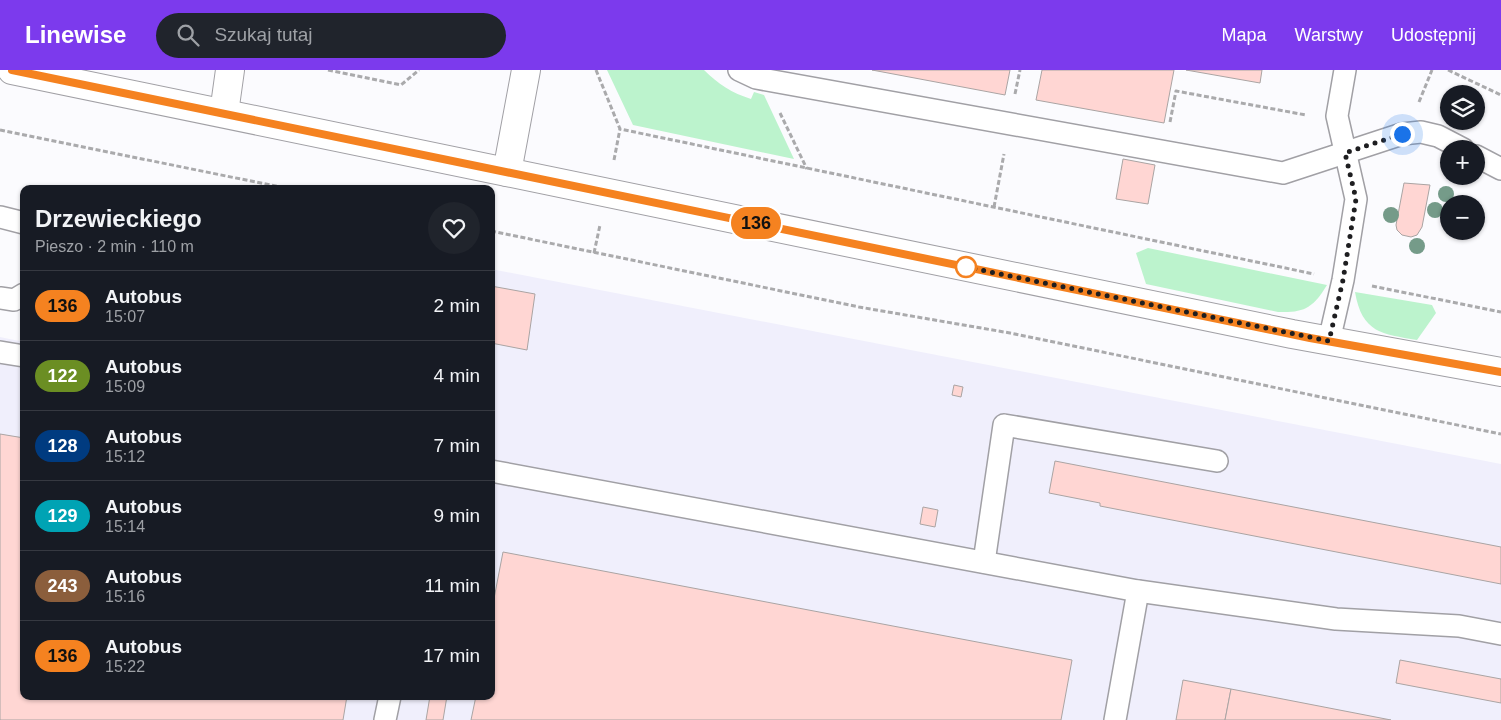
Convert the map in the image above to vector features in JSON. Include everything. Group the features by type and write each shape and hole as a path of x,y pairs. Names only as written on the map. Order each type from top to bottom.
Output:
{"street":[{"path":"12,70 1329,341 1501,372"},
{"path":"224,113 230,70"},
{"path":"507,172 526,70"}],"lane":[{"path":"739,70 756,78 1283,173 1402,134 1421,132 1446,140"},
{"path":"1329,341 1343,280 1356,199 1337,116 1345,70"},
{"path":"1485,161 1501,169"},
{"path":"0,218 20,222"},
{"path":"0,298 14,300 20,296"},
{"path":"0,352 20,355"},
{"path":"984,562 1004,425 1217,461"},
{"path":"495,472 1138,591 1336,619 1459,626 1501,634"},
{"path":"1114,720 1138,591"},
{"path":"385,720 389,700"}],"path":[{"path":"328,70 401,85 419,70"},
{"path":"596,70 620,130 613,162"},
{"path":"1448,70 1501,95"},
{"path":"775,81 772,96 807,169"},
{"path":"1165,152 1176,91 1338,120"},
{"path":"0,130 270,185"},
{"path":"620,130 1501,312"},
{"path":"994,208 999,179"},
{"path":"594,253 601,220"},
{"path":"495,232 859,307 1010,332 1501,434"}],"shaded area":[{"path":"495,270 1501,464 1501,720 0,720 0,337 20,341 20,700 495,700"}],"green space":[{"path":"607,70 704,70 720,84 738,94 751,99 754,92 764,95 794,159 633,125"},
{"path":"1148,248 1327,285 1317,299 1307,308 1278,312 1146,284 1136,253"},
{"path":"1355,292 1432,305 1436,313 1417,340 1394,336 1375,329 1368,324 1358,306"}],"building":[{"path":"872,70 1010,70 1005,95"},
{"path":"1042,70 1174,70 1164,123 1036,100"},
{"path":"1186,70 1262,70 1260,83"},
{"path":"1123,159 1155,165 1148,204 1116,199"},
{"path":"1404,183 1430,185 1422,227 1417,235 1411,237 1402,235 1397,230 1396,225"},
{"path":"495,287 535,294 527,350 495,344"},
{"path":"954,385 963,387 961,397 952,395"},
{"path":"0,434 20,437 20,700 346,700 343,720 0,720"},
{"path":"1055,461 1501,547 1501,584 1100,506 1100,503 1049,493"},
{"path":"923,507 938,510 935,527 920,524"},
{"path":"503,552 1072,660 1061,720 471,720 475,700 495,700 495,593"},
{"path":"1400,660 1501,679 1501,703 1396,683"},
{"path":"1183,680 1231,689 1225,720 1176,720"},
{"path":"1231,689 1391,720 1225,720"},
{"path":"429,700 446,700 443,720 426,720"}],"bus line":[{"name":"136","path":"12,70 252,118 1310,338 1501,372"}],"route":[{"path":"966,267 1329,341 1343,280 1356,199 1345,153 1402,134"}]}
